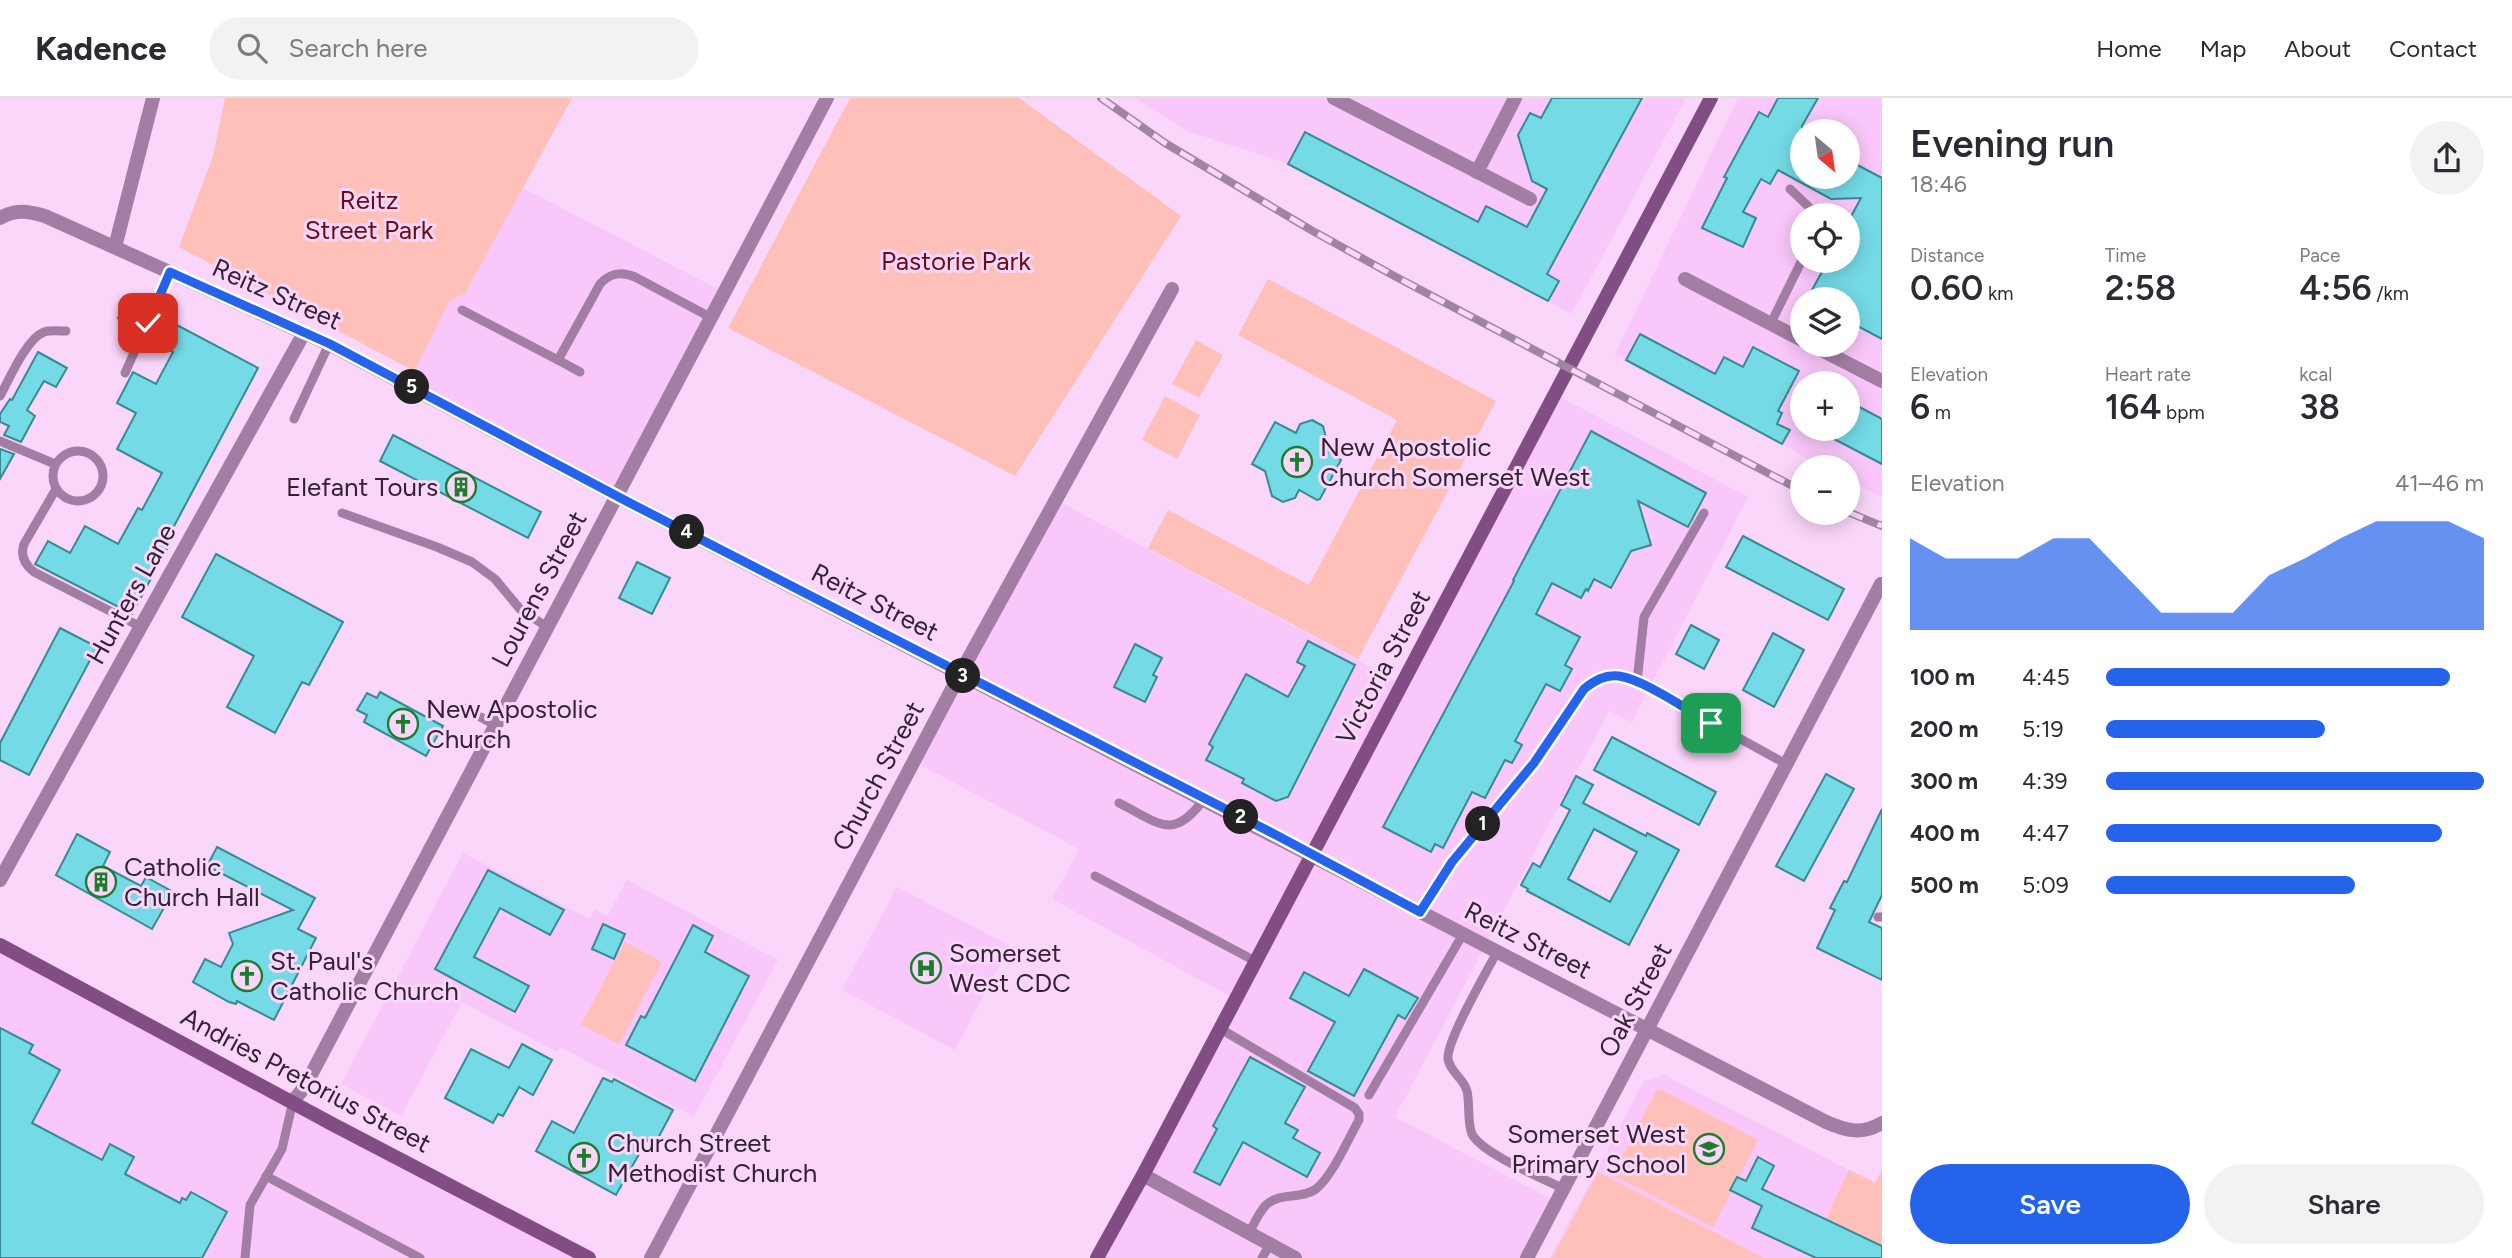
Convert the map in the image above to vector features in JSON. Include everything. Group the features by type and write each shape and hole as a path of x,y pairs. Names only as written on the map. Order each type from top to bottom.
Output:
{"main road":[{"name":"Victoria Street","path":"1097,1258 1712,98"},
{"name":"Andries Pretorius Street","path":"0,945 334,1125 590,1258"}],"street":[{"path":"115,247 153,98"},
{"name":"Lourens Street","path":"293,1101 309,1077 827,98"},
{"path":"1335,98 1530,200"},
{"path":"1477,172 1515,98"},
{"name":"Reitz Street","path":"0,218 9,213 31,212 330,344 960,674 1846,1131 1858,1132 1876,1126"},
{"path":"1685,279 1790,333"},
{"name":"Church Street","path":"653,1256 960,674 1172,289"},
{"name":"Hunters Lane","path":"0,880 304,333"},
{"path":"1835,357 1882,381"},
{"name":"Oak Street","path":"1527,1258 1881,584"},
{"path":"1143,1175 1295,1258"}],"lane":[{"path":"1790,189 1805,203"},
{"path":"125,373 170,272"},
{"path":"558,360 600,284 611,275 627,273 710,317"},
{"path":"1771,323 1796,273"},
{"path":"462,310 580,372"},
{"path":"0,396 25,351 37,336 50,331 66,331"},
{"path":"294,419 330,344"},
{"path":"0,441 55,464"},
{"path":"68,452 85,452 93,456 102,470 100,487 87,499 69,499 56,489 53,481 55,464 68,452"},
{"path":"56,489 24,544 24,562 34,572 141,627"},
{"path":"342,513 472,562 495,579 520,609 547,627"},
{"path":"1637,682 1644,617 1704,513"},
{"path":"1420,912 1452,862 1534,763 1584,689 1605,677 1618,676 1637,682 1786,764"},
{"path":"464,708 495,725"},
{"path":"1119,803 1165,825 1175,826 1193,814 1204,799"},
{"path":"1095,876 1255,961"},
{"path":"1369,1095 1463,934"},
{"path":"1497,952 1455,1036 1448,1059 1452,1070 1466,1088 1472,1134 1495,1154 1564,1189"},
{"path":"1219,1028 1355,1108 1359,1114 1359,1120 1326,1178 1317,1188 1302,1195 1276,1198 1269,1202 1249,1233"},
{"path":"245,1258 250,1205 282,1149 293,1101"},
{"path":"266,1176 421,1258"},
{"path":"1262,1258 1270,1244"}],"shaded area":[{"path":"1135,98 1686,98 1572,314 1288,164 1187,131"},
{"path":"1738,98 1882,98 1882,497 1860,486 1860,455 1802,455 1615,354"},
{"path":"523,188 724,292 616,495 407,384 450,300 465,294"},
{"path":"1557,395 1748,497 1632,722 1609,711 1395,1117 1555,1201 1525,1258 1097,1258 1235,999 1052,899 1079,849 913,761 1056,500 1400,683"},
{"path":"463,853 589,919 595,909 607,916 627,880 778,960 694,1117 560,1047 557,1052 462,1002 401,1116 341,1084"},
{"name":"Somerset West CDC","path":"897,887 1010,946 955,1050 842,990"},
{"path":"0,947 585,1258 0,1258"},
{"name":"Somerset West Primary School","path":"1664,1075 1875,1183 1882,1170 1882,1258 1550,1258 1644,1081"}],"green space":[{"name":"Reitz Street Park","path":"225,98 572,98 465,294 450,300 414,371 179,247 213,156"},
{"name":"Pastorie Park","path":"850,98 1019,98 1181,216 1015,476 728,328"},
{"path":"1268,279 1496,401 1358,659 1148,548 1168,510 1309,585 1397,420 1238,335"},
{"path":"1196,340 1223,355 1199,398 1172,384"},
{"path":"1165,396 1200,415 1177,459 1142,440"},
{"path":"625,942 662,962 619,1044 581,1025"},
{"path":"1658,1088 1758,1140 1713,1227 1612,1175"},
{"path":"1849,1170 1875,1183 1882,1170 1882,1246 1826,1219"},
{"path":"1598,1172 1764,1258 1552,1258"}],"building":[{"path":"1552,98 1642,98 1547,274 1559,281 1548,301 1288,164 1305,132 1478,222 1486,206 1527,227 1547,189 1532,181 1518,135 1530,113 1541,118"},
{"path":"1778,98 1818,98 1806,119 1790,119 1790,177 1778,170 1770,184 1761,179 1743,212 1756,218 1743,247 1702,228 1727,178 1724,177 1759,112 1768,117"},
{"path":"1860,166 1882,178 1882,339 1860,327 1860,287 1814,287 1821,273 1860,273 1858,203 1861,198 1831,199 1813,189 1860,189"},
{"path":"127,300 146,309 138,327 118,318"},
{"path":"158,315 258,368 164,545 168,547 132,614 35,564 48,541 70,553 85,526 118,544 138,508 142,510 162,473 117,449 136,413 117,403 133,372 156,384 173,352 151,340 154,335 150,333"},
{"path":"1640,334 1715,374 1724,357 1743,367 1753,347 1799,371 1790,371 1790,388 1778,411 1782,413 1777,424 1790,430 1782,444 1626,360"},
{"path":"38,352 67,368 56,387 44,381 27,410 35,416 21,442 4,435 9,426 0,422 0,414 10,399 12,400"},
{"path":"1860,407 1882,419 1882,464 1838,441 1860,441"},
{"name":"New Apostolic Church Somerset West","path":"1312,420 1323,426 1326,438 1322,447 1341,460 1320,499 1317,500 1299,490 1295,498 1283,502 1272,496 1265,471 1252,464 1275,422 1296,433 1300,424"},
{"path":"1591,431 1706,493 1688,527 1638,501 1651,545 1631,551 1611,588 1594,579 1581,598 1552,583 1536,614 1580,637 1565,665 1572,669 1560,691 1546,684 1515,741 1522,745 1512,763 1505,760 1485,798 1472,792 1443,848 1435,844 1431,852 1383,827"},
{"name":"Elefant Tours","path":"393,435 541,512 528,538 380,461"},
{"path":"0,449 14,454 0,479"},
{"path":"1743,536 1844,589 1828,620 1726,567"},
{"path":"216,554 343,622 309,685 302,682 275,733 227,707 254,656 182,617"},
{"path":"637,562 670,578 652,614 619,598"},
{"path":"1691,625 1719,640 1704,669 1676,654"},
{"path":"60,628 97,647 29,775 0,760 0,743"},
{"path":"1773,633 1804,650 1774,707 1743,690"},
{"path":"1308,641 1355,665 1288,797 1276,801 1242,783 1244,779 1206,760 1213,747 1209,744 1246,674 1288,697 1305,666 1297,662"},
{"path":"1135,644 1162,658 1153,675 1157,677 1145,702 1114,687"},
{"name":"New Apostolic Church","path":"380,692 443,726 426,756 364,722 367,715 357,710 367,693 377,698"},
{"path":"1612,737 1716,792 1699,825 1594,770"},
{"path":"1826,774 1854,789 1804,881 1776,866"},
{"path":"1576,776 1593,785 1583,803 1679,850 1629,945 1527,891 1528,889 1521,885 1533,863 1540,867 1570,810 1561,805","holes":["1594,829 1637,852 1610,902 1568,879"]},
{"path":"1882,809 1882,895 1869,922 1882,928 1882,980 1817,948 1835,910 1830,908 1844,881 1847,882"},
{"name":"Catholic Church Hall","path":"77,834 110,852 103,866 141,886 146,877 173,892 152,929 56,875"},
{"name":"St. Paul's Catholic Church","path":"217,847 315,898 298,929 316,938 274,1020 237,1001 236,1004 229,1002 193,982 205,959 221,967 233,944 229,933 293,910 207,866"},
{"path":"488,870 564,910 550,935 500,908 474,957 529,986 515,1012 435,969"},
{"path":"603,924 625,934 614,959 592,949"},
{"path":"693,925 713,936 705,952 749,976 695,1081 626,1045 641,1016 645,1018"},
{"path":"1364,969 1418,998 1405,1019 1398,1015 1354,1096 1308,1071 1335,1022 1290,998 1304,972 1349,996"},
{"path":"0,1028 33,1045 29,1053 60,1070 32,1123 102,1160 110,1144 134,1157 125,1174 180,1203 182,1198 186,1200 191,1192 227,1212 202,1258 0,1258"},
{"path":"522,1044 552,1060 533,1095 519,1087 503,1116 498,1114 493,1123 445,1098 471,1049 509,1068"},
{"path":"1250,1057 1305,1087 1285,1123 1298,1130 1293,1138 1320,1153 1307,1177 1243,1142 1220,1185 1194,1172 1217,1129 1213,1126"},
{"path":"603,1078 612,1082 614,1079 673,1110 655,1144 647,1140 616,1195 536,1151 552,1121 574,1133"},
{"path":"1758,1157 1774,1166 1762,1189 1882,1246 1882,1258 1816,1258 1752,1228 1762,1206 1730,1190 1737,1177 1746,1181"}],"railway":[{"path":"1101,98 1165,143 1311,230 1790,485"},
{"path":"1860,517 1882,526"}],"place":[{"name":"New Apostolic Church Somerset West","path":"1297,462"},
{"name":"Elefant Tours","path":"461,487"},
{"name":"New Apostolic Church","path":"403,724"},
{"name":"Catholic Church Hall","path":"101,882"},
{"name":"Somerset West CDC","path":"926,968"},
{"name":"St. Paul's Catholic Church","path":"247,976"},
{"name":"Somerset West Primary School","path":"1709,1149"},
{"name":"Church Street Methodist Church","path":"584,1158"}],"route":[{"path":"148,323 170,272 330,344 630,503 1278,836 1420,912 1452,862 1534,763 1584,689 1594,681 1618,676 1637,682 1711,723"}]}
